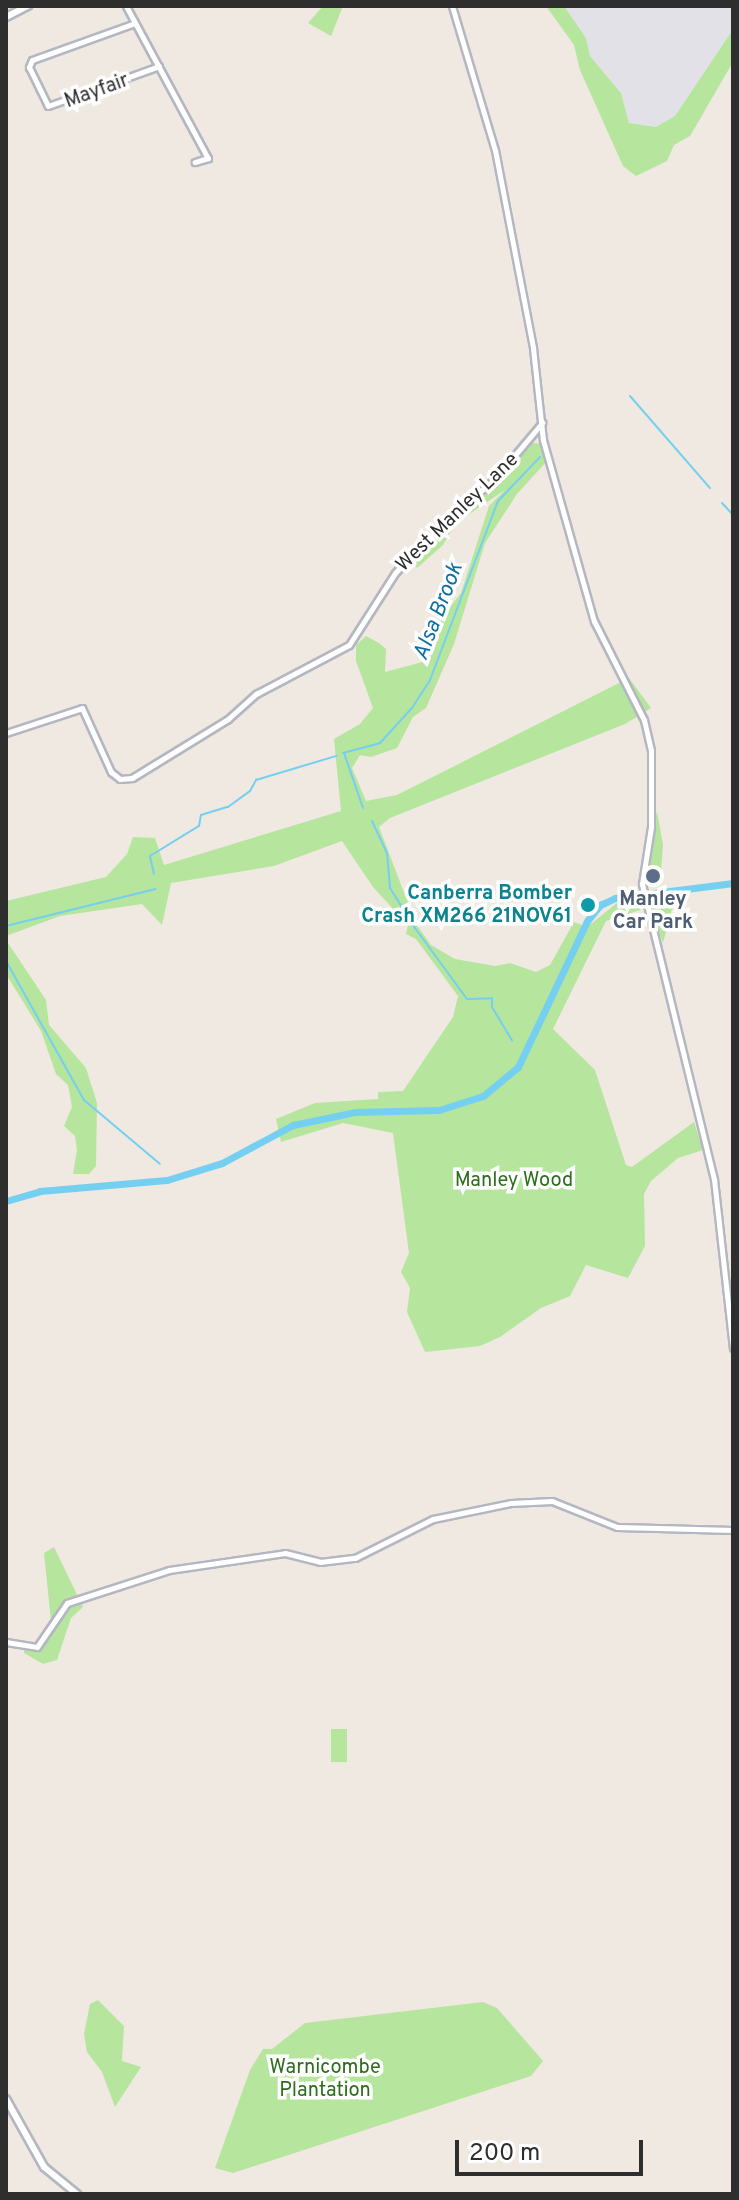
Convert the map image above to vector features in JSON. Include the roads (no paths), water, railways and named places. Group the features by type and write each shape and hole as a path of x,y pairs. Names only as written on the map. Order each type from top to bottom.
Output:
{"street":[{"path":"6,17 28,6"},
{"path":"126,6 208,158 195,162"},
{"path":"452,6 495,150 533,348 543,440 594,621 639,710 651,750 653,790 642,884 714,1179 733,1348"},
{"name":"Mayfair","path":"135,23 32,60 29,67 48,106 159,66"},
{"name":"West Manley Lane","path":"6,733 82,708 111,772 120,779 132,778 228,719 256,694 349,645 395,573 534,437 542,423"},
{"path":"534,437 543,440"},
{"path":"6,1642 37,1647 67,1603 169,1570 285,1553 320,1562 355,1558 441,1516 511,1503 552,1501 617,1527 733,1530"},
{"path":"6,2099 24,2138 44,2167 77,2194"}],"waterway":[{"path":"630,396 710,488"},
{"name":"Alsa Brook","path":"343,753 380,743 412,708 430,680 498,501 540,457"},
{"path":"722,503 733,515"},
{"path":"344,753 363,808"},
{"name":"Alsa Brook","path":"154,874 150,856 199,826 201,815 228,807 250,791 256,780 336,756"},
{"path":"372,821 387,853 390,888 415,928 467,999 492,998 492,1007 512,1040"},
{"path":"6,1201 40,1191 167,1180 222,1163 293,1125 355,1112 439,1110 483,1096 518,1067 587,921 600,905 615,898 733,883"},
{"name":"Alsa Brook","path":"6,926 155,889"},
{"path":"6,961 84,1100 160,1164"}],"place":[{"name":"Manley Car Park","path":"653,876"},
{"name":"Canberra Bomber Crash XM266 21NOV61","path":"588,905"}],"park label":[{"name":"Manley Wood","path":"514,1181"},
{"name":"Warnicombe Plantation","path":"325,2080"}]}
